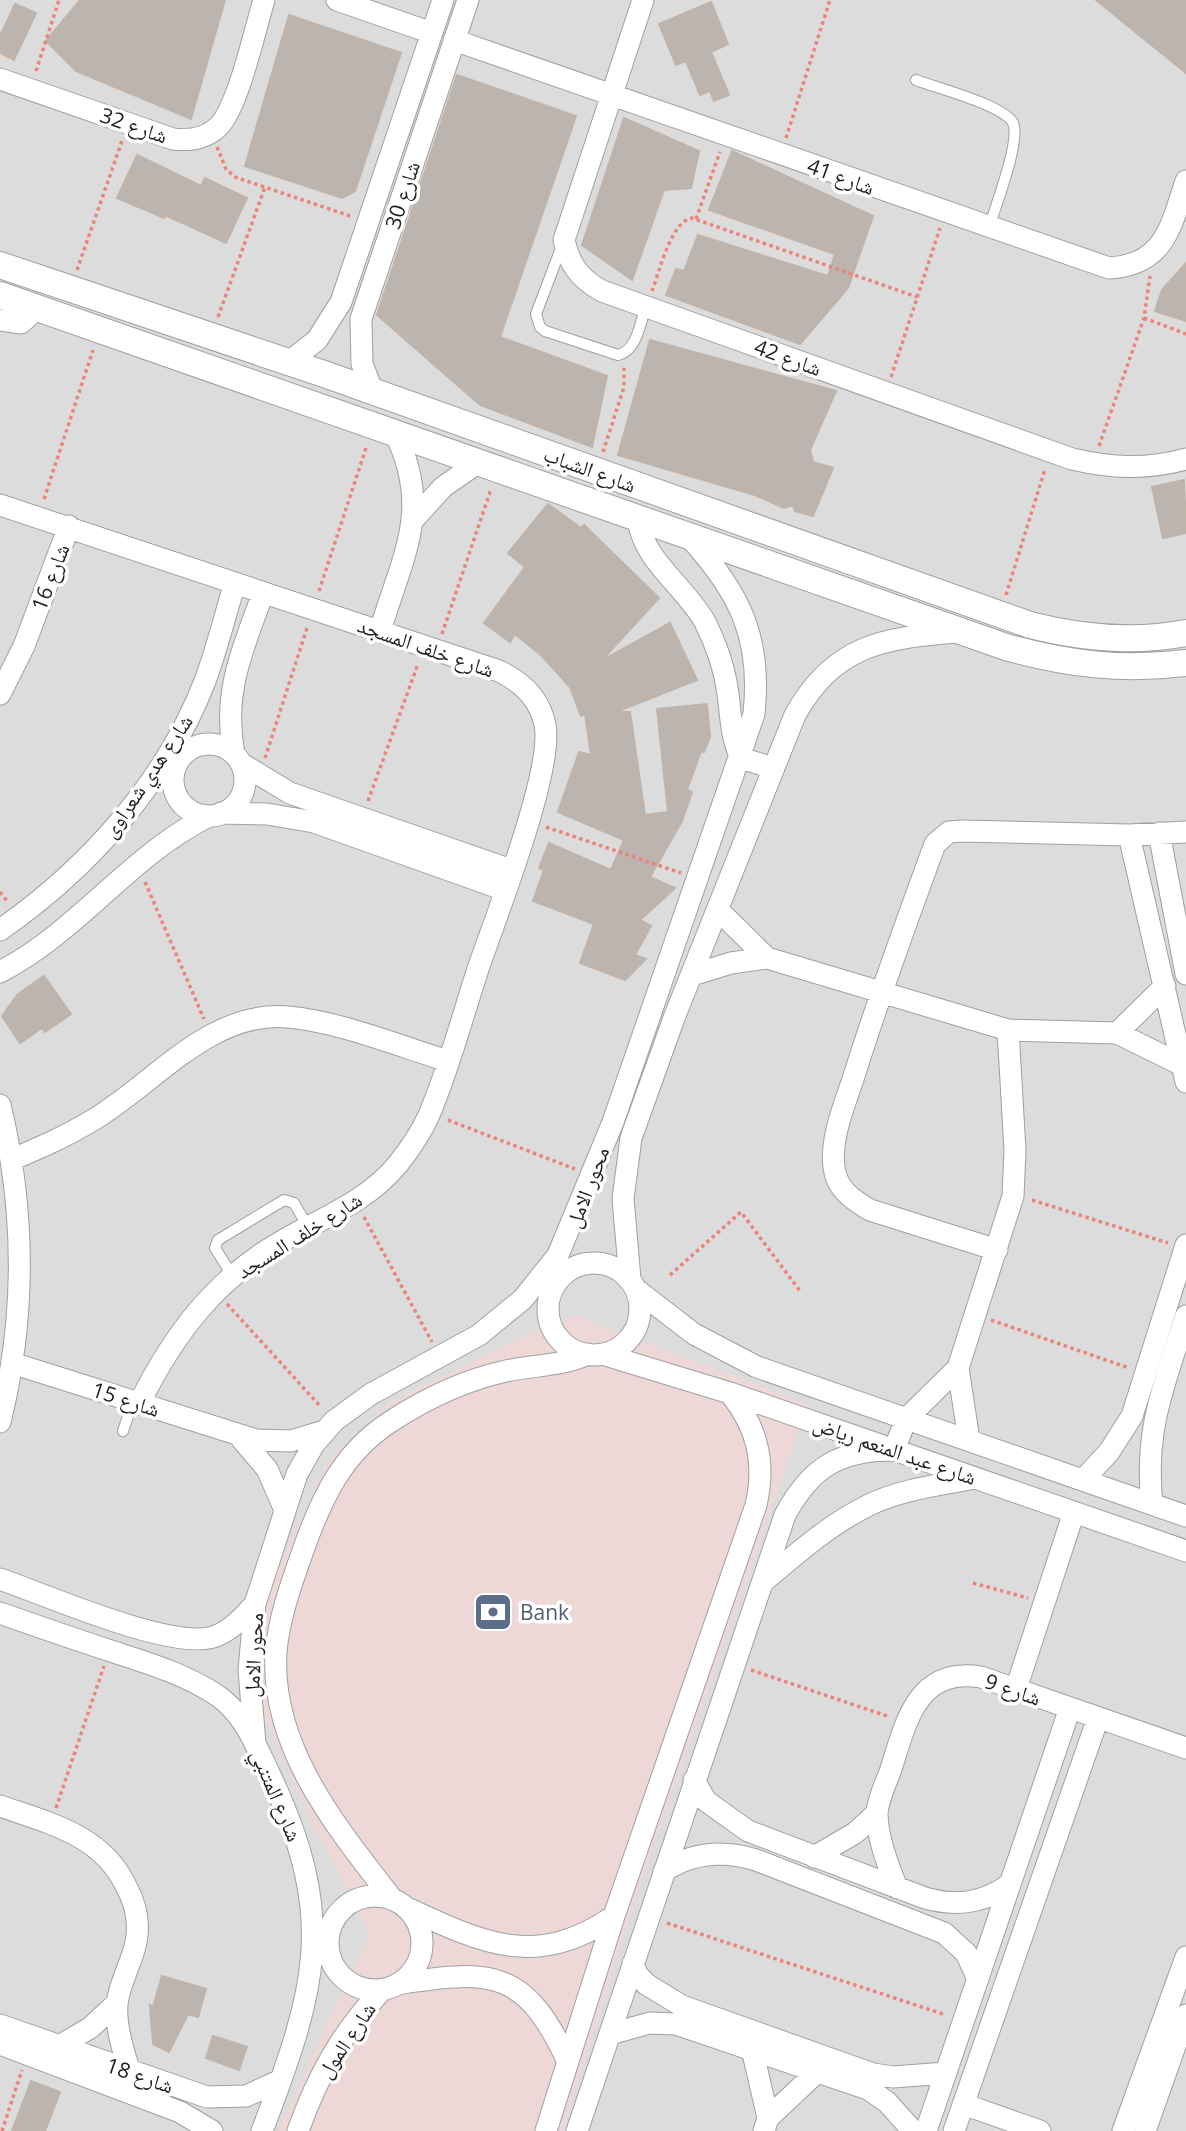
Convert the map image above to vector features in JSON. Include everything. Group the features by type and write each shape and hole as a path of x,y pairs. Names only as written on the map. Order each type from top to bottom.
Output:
{"street":[{"path":"211,132 227,116 232,105 264,0"},
{"path":"337,0 432,33"},
{"name":"شارع 30","path":"289,362 327,328 350,274 443,0"},
{"name":"شارع 30","path":"373,392 362,364 359,334 361,319 468,0"},
{"path":"564,240 643,0"},
{"name":"شارع 41","path":"454,40 1109,268 1125,267 1153,253"},
{"name":"شارع 32","path":"0,79 173,139 186,141 211,132"},
{"path":"1153,253 1171,227 1186,181"},
{"name":"شارع 42","path":"564,240 572,265 590,285 1051,451 1093,464 1137,468 1159,466 1186,458"},
{"name":"شارع الشباب","path":"0,265 289,362 1049,630 1087,637 1145,639 1186,633"},
{"path":"350,274 373,283"},
{"name":"شارع الشباب","path":"0,295 201,363 957,632 1051,659 1079,664 1136,668 1186,663"},
{"path":"0,320 21,323 38,308"},
{"path":"201,363 211,335"},
{"path":"380,631 414,519 414,484 410,466 394,431"},
{"path":"414,519 443,487 489,465"},
{"path":"647,489 638,519 646,546 691,600 715,645 728,694 733,739 741,758 773,768"},
{"name":"شارع 16","path":"0,505 69,526 24,646 0,694"},
{"name":"شارع خلف المسجد","path":"69,526 431,647 512,677 534,698 545,725 545,755 512,870 448,1060 420,1133 395,1168 355,1202 258,1255 215,1291 168,1349 136,1403"},
{"name":"محور الامل","path":"255,1744 249,1670 255,1604 297,1474 329,1426 371,1394 479,1335 523,1299 558,1255 613,1122 741,758 755,703 753,648 748,626 729,585 690,538"},
{"name":"شارع هدي شعراوى","path":"0,930 72,875 105,840 179,746 205,679 235,583"},
{"path":"215,815 230,809 243,793 245,784 229,716 230,696 263,593"},
{"path":"957,632 967,602"},
{"name":"محور الامل","path":"633,1285 623,1199 631,1138 773,768 807,694 842,660 871,645 897,637 957,632"},
{"path":"505,890 314,822 289,816 199,814 182,803 173,785 179,746 190,748 213,743 290,793 512,870"},
{"path":"134,802 173,785"},
{"name":"شارع هدي شعراوى","path":"1,973 89,909 172,836 215,815"},
{"path":"997,1250 870,1210 852,1200 838,1184 833,1166 840,1123 880,994 935,844 940,837 961,831 1129,835 1186,832"},
{"path":"1159,833 1186,974"},
{"path":"1129,835 1184,1074"},
{"path":"718,910 767,958"},
{"path":"692,975 731,963 767,958 880,994 1008,1030 1117,1033 1184,1074"},
{"path":"1117,1033 1165,986"},
{"path":"11,1160 93,1120 211,1035 244,1021 286,1017 306,1019 448,1060"},
{"path":"554,2110 579,2125 733,1664 786,1515 798,1491 817,1471 840,1457 867,1450 894,1450 906,1419 958,1368 1013,1196 1015,1150 1008,1030"},
{"path":"0,1105 11,1160 20,1263 12,1363 0,1422"},
{"path":"1152,1504 1149,1387 1186,1247"},
{"path":"558,1255 554,1287 548,1306 555,1332 575,1351 595,1354"},
{"path":"392,1987 412,1973 422,1945 420,1930 352,1848 320,1800 282,1713 276,1650 300,1560 323,1497 336,1475 360,1446 390,1422 440,1394 482,1377 558,1364 615,1350 635,1331 640,1318 633,1285 620,1270 593,1262 567,1271 554,1287 523,1299"},
{"name":"شارع عبد المنعم رياض","path":"633,1285 694,1334 736,1357 1186,1516"},
{"path":"1083,1480 1122,1435 1149,1387 1181,1346 1186,1316"},
{"name":"شارع عبد المنعم رياض","path":"595,1354 730,1393 1186,1551"},
{"name":"شارع 15","path":"12,1363 239,1436 274,1442 291,1441 329,1426"},
{"path":"958,1368 969,1440"},
{"path":"546,2131 614,1916 720,1615 761,1486 761,1466 752,1427 730,1393"},
{"path":"239,1436 267,1469 285,1508"},
{"path":"762,1583 828,1530 870,1505 909,1491 975,1478"},
{"path":"1016,1689 1074,1512"},
{"path":"272,1552 300,1560"},
{"path":"2,1578 168,1638 191,1641 215,1637 226,1631 255,1604"},
{"name":"شارع المتنبي","path":"0,1613 159,1666 199,1685 228,1704 244,1722 292,1823 311,1898 313,1949 307,1998 281,2080 261,2131"},
{"path":"720,1615 747,1624"},
{"path":"159,1666 168,1638"},
{"name":"شارع 9","path":"897,1888 883,1851 877,1813 905,1722 919,1698 940,1681 967,1675 1016,1689 1186,1748"},
{"path":"926,2131 1070,1708"},
{"path":"954,2131 1098,1718"},
{"path":"694,1780 706,1801 719,1813 764,1838 925,1898 963,1903 988,1897 1010,1884"},
{"path":"0,1806 76,1834 104,1854 132,1896 137,1910 136,1940 117,2003 121,2038 130,2071"},
{"path":"814,1857 855,1833 877,1813"},
{"path":"756,1860 764,1838"},
{"path":"664,1871 680,1860 706,1854 733,1855 756,1860 916,1920 956,1942 974,1966 978,1979"},
{"path":"568,2062 540,2012 515,1989 500,1981 465,1974 392,1987 355,1987 335,1970 327,1944 334,1919 342,1908 367,1896 398,1903 490,1943 529,1948 568,1942 614,1916"},
{"path":"311,1898 334,1919"},
{"path":"916,1920 925,1898"},
{"path":"1145,2131 1151,2082 1186,1957"},
{"path":"633,1963 646,1984 679,2015 752,2049 817,2072 870,2081 946,2073"},
{"path":"307,1998 335,1970"},
{"name":"شارع المول","path":"298,2131 309,2099 333,2052 392,1987"},
{"path":"59,2046 90,2028 117,2003"},
{"path":"610,2034 679,2015 870,2081 913,2131"},
{"path":"1123,2131 1182,2035 1186,2015"},
{"path":"964,2021 990,2028"},
{"name":"شارع 18","path":"0,2025 130,2071 184,2102 212,2131"},
{"name":"شارع 18","path":"0,2045 184,2102 246,2096 281,2080"},
{"path":"752,2049 766,2124"},
{"path":"766,2124 817,2072"},
{"path":"963,2104 1040,2131"}],"lane":[{"path":"916,80 1002,111 1013,123 1015,138 989,228"},
{"path":"564,240 536,314 540,327 618,355 632,345 646,306"},
{"path":"232,1275 215,1248 218,1240 285,1200 294,1203 308,1227"},
{"path":"124,1431 136,1403"}],"path":[{"path":"30,89 59,0"},
{"path":"781,155 830,0"},
{"path":"71,288 129,124"},
{"path":"211,132 230,173 368,222"},
{"path":"696,219 726,135"},
{"path":"211,335 265,187"},
{"path":"886,392 945,213"},
{"path":"646,306 676,228 685,219 696,219 917,297"},
{"path":"1093,464 1144,318 1153,253"},
{"path":"1144,318 1186,334"},
{"path":"39,516 100,328"},
{"path":"596,471 624,387 623,354"},
{"path":"1000,614 1051,451"},
{"path":"363,817 431,647 489,465"},
{"path":"527,821 698,879"},
{"path":"137,864 211,1035"},
{"path":"429,1113 591,1175"},
{"path":"1013,1196 1055,1206 1186,1247"},
{"path":"355,1202 440,1356"},
{"path":"670,1275 741,1212 800,1291"},
{"path":"215,1291 329,1426"},
{"path":"976,1315 1046,1337 1149,1387"},
{"path":"973,1583 1045,1603"},
{"path":"51,1824 110,1650"},
{"path":"733,1664 905,1722"},
{"path":"649,1916 964,2021"},
{"path":"2,2131 27,2054"}],"shaded area":[{"path":"0,0 1186,0 1186,2131 0,2131"},
{"path":"573,1315 808,1404 642,1879 563,2131 278,2131 369,1934 311,1822 259,1702 253,1697 268,1592 327,1461 389,1403 492,1351"}],"building":[{"path":"80,0 225,0 191,119 76,71 46,41"},
{"path":"1096,0 1186,0 1186,73"},
{"path":"711,2 728,44 711,52 729,95 714,101 710,91 700,95 686,61 676,65 659,24"},
{"path":"15,4 36,13 14,60 0,53 0,36"},
{"path":"289,15 401,53 355,191 342,198 245,166"},
{"path":"457,75 576,116 500,337 607,376 592,447 480,405 377,315"},
{"path":"624,118 699,151 691,188 664,190 632,280 582,245"},
{"path":"732,151 873,216 848,288 800,344 666,295 676,269 684,271 698,235 828,276 835,254 709,210"},
{"path":"137,155 201,186 205,178 247,198 226,243 165,215 164,218 117,198"},
{"path":"1186,263 1186,321 1155,311 1162,290"},
{"path":"650,340 836,391 810,450 813,462 833,468 813,516 795,511 793,505 784,508 755,495 618,455"},
{"path":"1184,480 1186,533 1163,538 1152,487"},
{"path":"548,504 581,528 584,525 659,598 601,661 670,623 697,680 616,712 630,712 645,815 668,812 657,709 707,704 710,737 704,752 701,751 687,790 692,792 682,821 650,877 675,888 640,920 651,926 635,955 646,959 625,980 580,963 594,924 533,901 544,870 539,868 549,843 611,870 624,840 558,812 579,752 591,755 585,714 581,716 570,687 542,656 515,634 510,642 484,623 525,567 508,553"},
{"path":"44,976 71,1014 45,1032 42,1028 20,1043 2,1016 18,994"},
{"path":"162,1976 206,1989 198,2017 188,2014 169,2052 153,2044 150,2005 153,2007"},
{"path":"213,2036 247,2047 239,2070 206,2058"},
{"path":"31,2081 60,2092 45,2131 12,2131"}],"place":[{"name":"Bank","path":"493,1612"}]}
